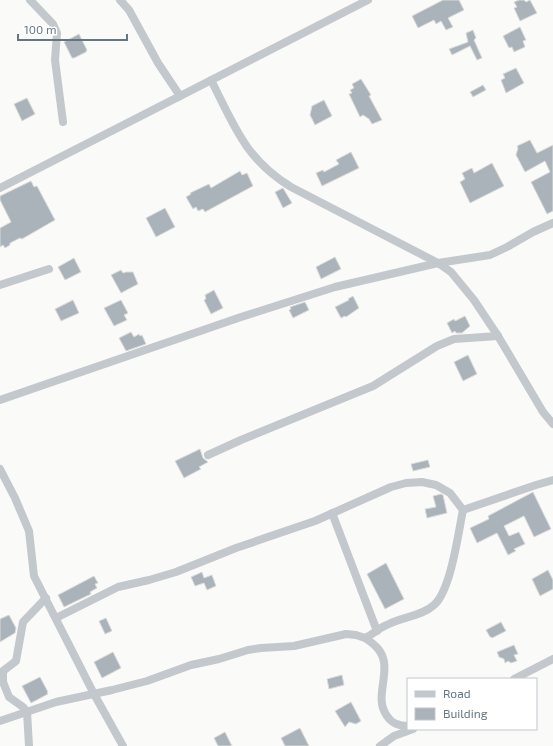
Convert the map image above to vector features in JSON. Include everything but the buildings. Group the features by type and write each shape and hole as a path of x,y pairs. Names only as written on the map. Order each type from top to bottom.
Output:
{"street":[{"path":"30,0 52,24 57,33 55,60 63,122"},
{"path":"120,0 129,10 158,63 180,96"},
{"path":"0,188 368,0"},
{"path":"211,80 246,146 258,162 274,176 291,187 438,263 451,272 462,284 498,336 544,412 553,423"},
{"path":"0,400 241,317 335,287 438,263 490,255 553,223"},
{"path":"0,285 49,269"},
{"path":"208,454 373,386 437,346 454,339 498,336"},
{"path":"0,469 27,523 34,576 94,694 123,746"},
{"path":"463,510 553,480"},
{"path":"56,618 118,587 176,572 236,548 314,521 391,487 406,483 422,482 436,485 450,494 463,510"},
{"path":"365,638 387,624 428,610 435,605 441,597 448,579 463,510"},
{"path":"332,513 378,631"},
{"path":"29,746 27,712 23,707 9,697 5,690 3,671 16,661 23,622 46,598"},
{"path":"0,721 56,702 147,681 191,665 219,660 248,650 294,646 346,634 365,638 378,648 384,661 381,697 385,713 394,724 407,726"},
{"path":"516,678 553,660"},
{"path":"380,746 394,736 410,730"}]}
